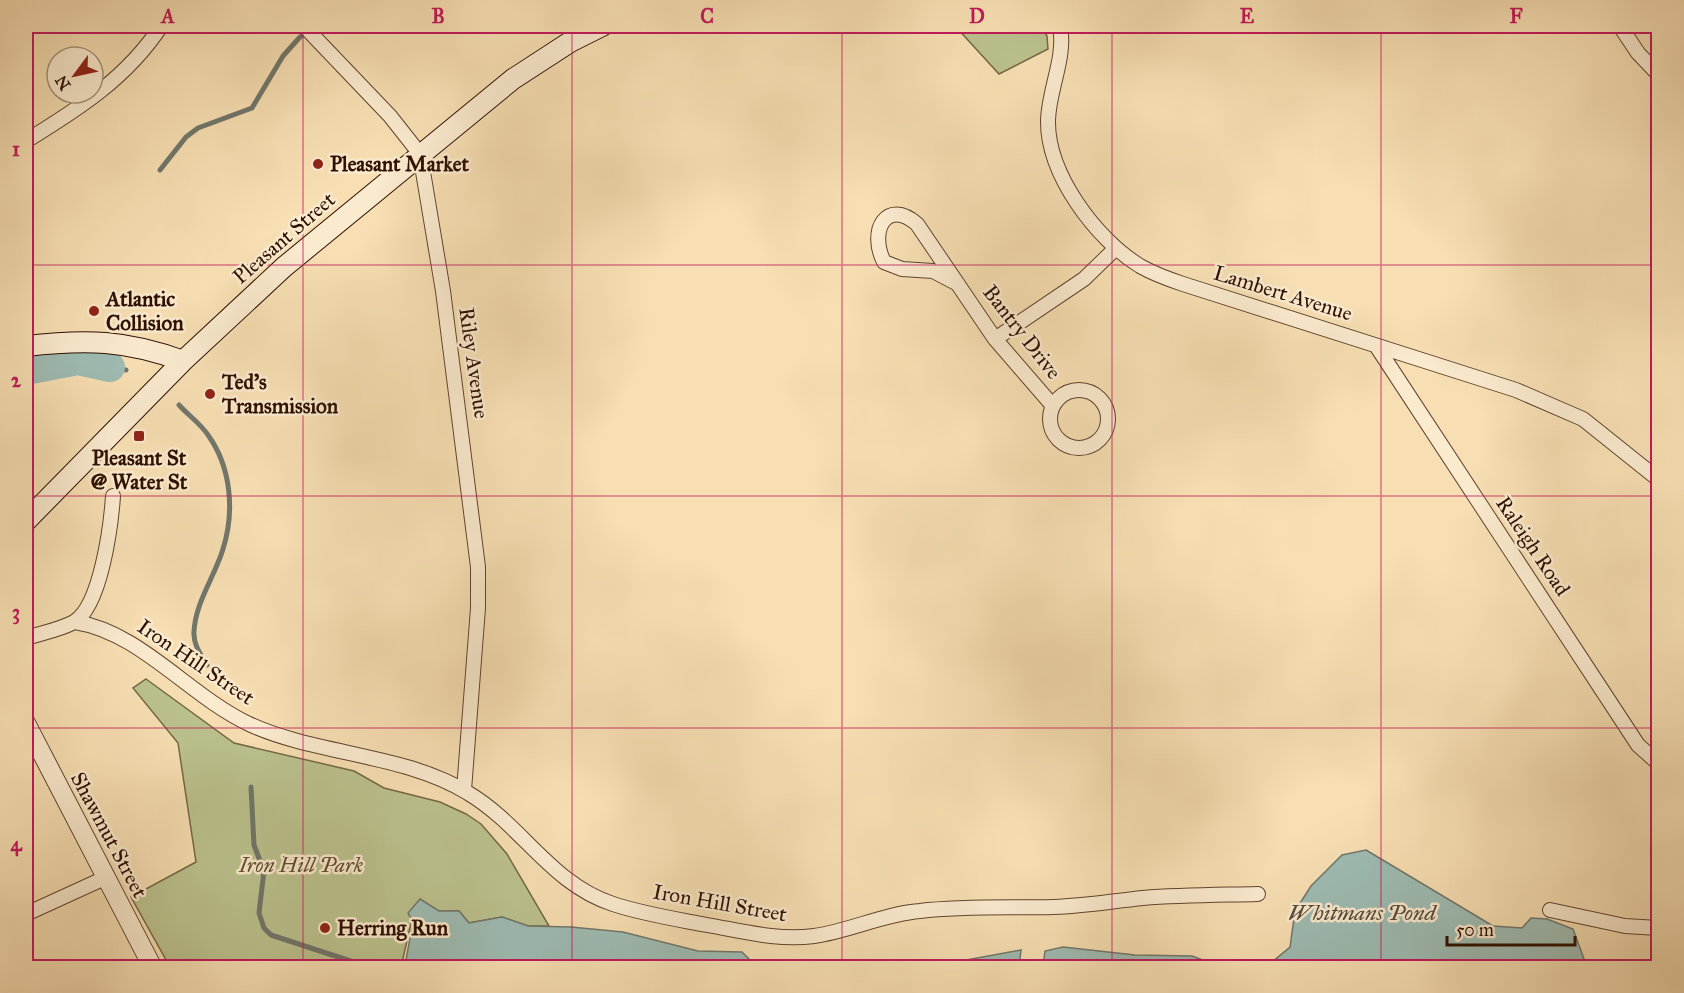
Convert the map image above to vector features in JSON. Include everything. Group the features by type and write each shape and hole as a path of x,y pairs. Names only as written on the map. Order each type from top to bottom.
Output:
{"main road":[{"name":"Pleasant Street","path":"26,521 183,361 284,267 513,79 555,51 602,26"},
{"path":"26,346 98,341 120,342 149,348 183,361"}],"street":[{"path":"26,141 112,84 135,61 161,26"},
{"path":"304,26 390,116 420,154"},
{"name":"Lambert Avenue","path":"1060,26 1062,40 1048,120 1053,155 1061,176 1076,200 1116,248 1153,273 1516,390 1566,410 1602,432 1659,478"},
{"path":"1620,26 1638,53 1659,74"},
{"name":"Riley Avenue","path":"420,154 443,291 478,580 464,790"},
{"name":"Bantry Drive","path":"958,284 933,271 902,269 884,262 876,237 881,224 888,217 900,214 918,224 995,339 1053,406 1051,425 1060,442 1078,448 1096,443 1103,436 1108,418 1106,409 1094,394 1085,391 1066,393 1053,406"},
{"path":"995,339 1084,279 1116,248"},
{"name":"Raleigh Road","path":"1377,347 1638,745 1659,763"},
{"path":"26,638 75,622 89,603 105,555 113,496"},
{"name":"Iron Hill Street","path":"75,622 98,625 116,632 196,692 253,726 425,774 464,790 502,818 562,878 588,895 640,911 764,936 798,937 827,934 889,916 923,910 1056,907 1142,898 1258,894"},
{"name":"Shawmut Street","path":"26,723 153,968"},
{"path":"26,914 107,877"},
{"path":"1550,909 1625,926 1659,928"}],"green space":[{"path":"955,26 1041,26 1047,36 1048,49 999,74"},
{"name":"Iron Hill Park","path":"146,679 234,743 354,771 384,788 440,802 466,814 481,824 507,854 549,926 528,926 502,917 469,923 459,911 439,911 430,908 412,919 401,967 170,967 131,897 196,862 178,743 133,688"}],"water":[{"name":"Whitmans Pond","path":"1366,850 1493,926 1522,928 1531,918 1547,919 1573,929 1587,967 1266,967 1290,947 1295,911 1311,886 1342,855"},
{"path":"420,899 439,911 459,911 469,923 502,917 528,926 623,932 698,951 742,952 754,967 401,967 406,960 413,922 408,913"},
{"path":"1063,947 1135,955 1192,956 1222,967 1043,967 1045,951"},
{"path":"1021,950 1019,967 928,967"}],"waterway":[{"path":"160,170 186,137 198,128 252,108 283,56 300,37 316,26"},
{"path":"26,370 78,360 110,367"},
{"path":"111,361 110,367 126,370"},
{"path":"179,405 202,427 216,448 222,461 229,490 227,535 195,621 195,641 207,665"},
{"path":"251,787 254,845 264,871 259,913 264,928 271,935 372,968"}],"place":[{"name":"Pleasant Market","path":"318,164"},
{"name":"Atlantic Collision","path":"94,311"},
{"name":"Ted's Transmission","path":"210,394"},
{"name":"Pleasant St @ Water St","path":"139,436"},
{"name":"Herring Run","path":"325,928"}]}
